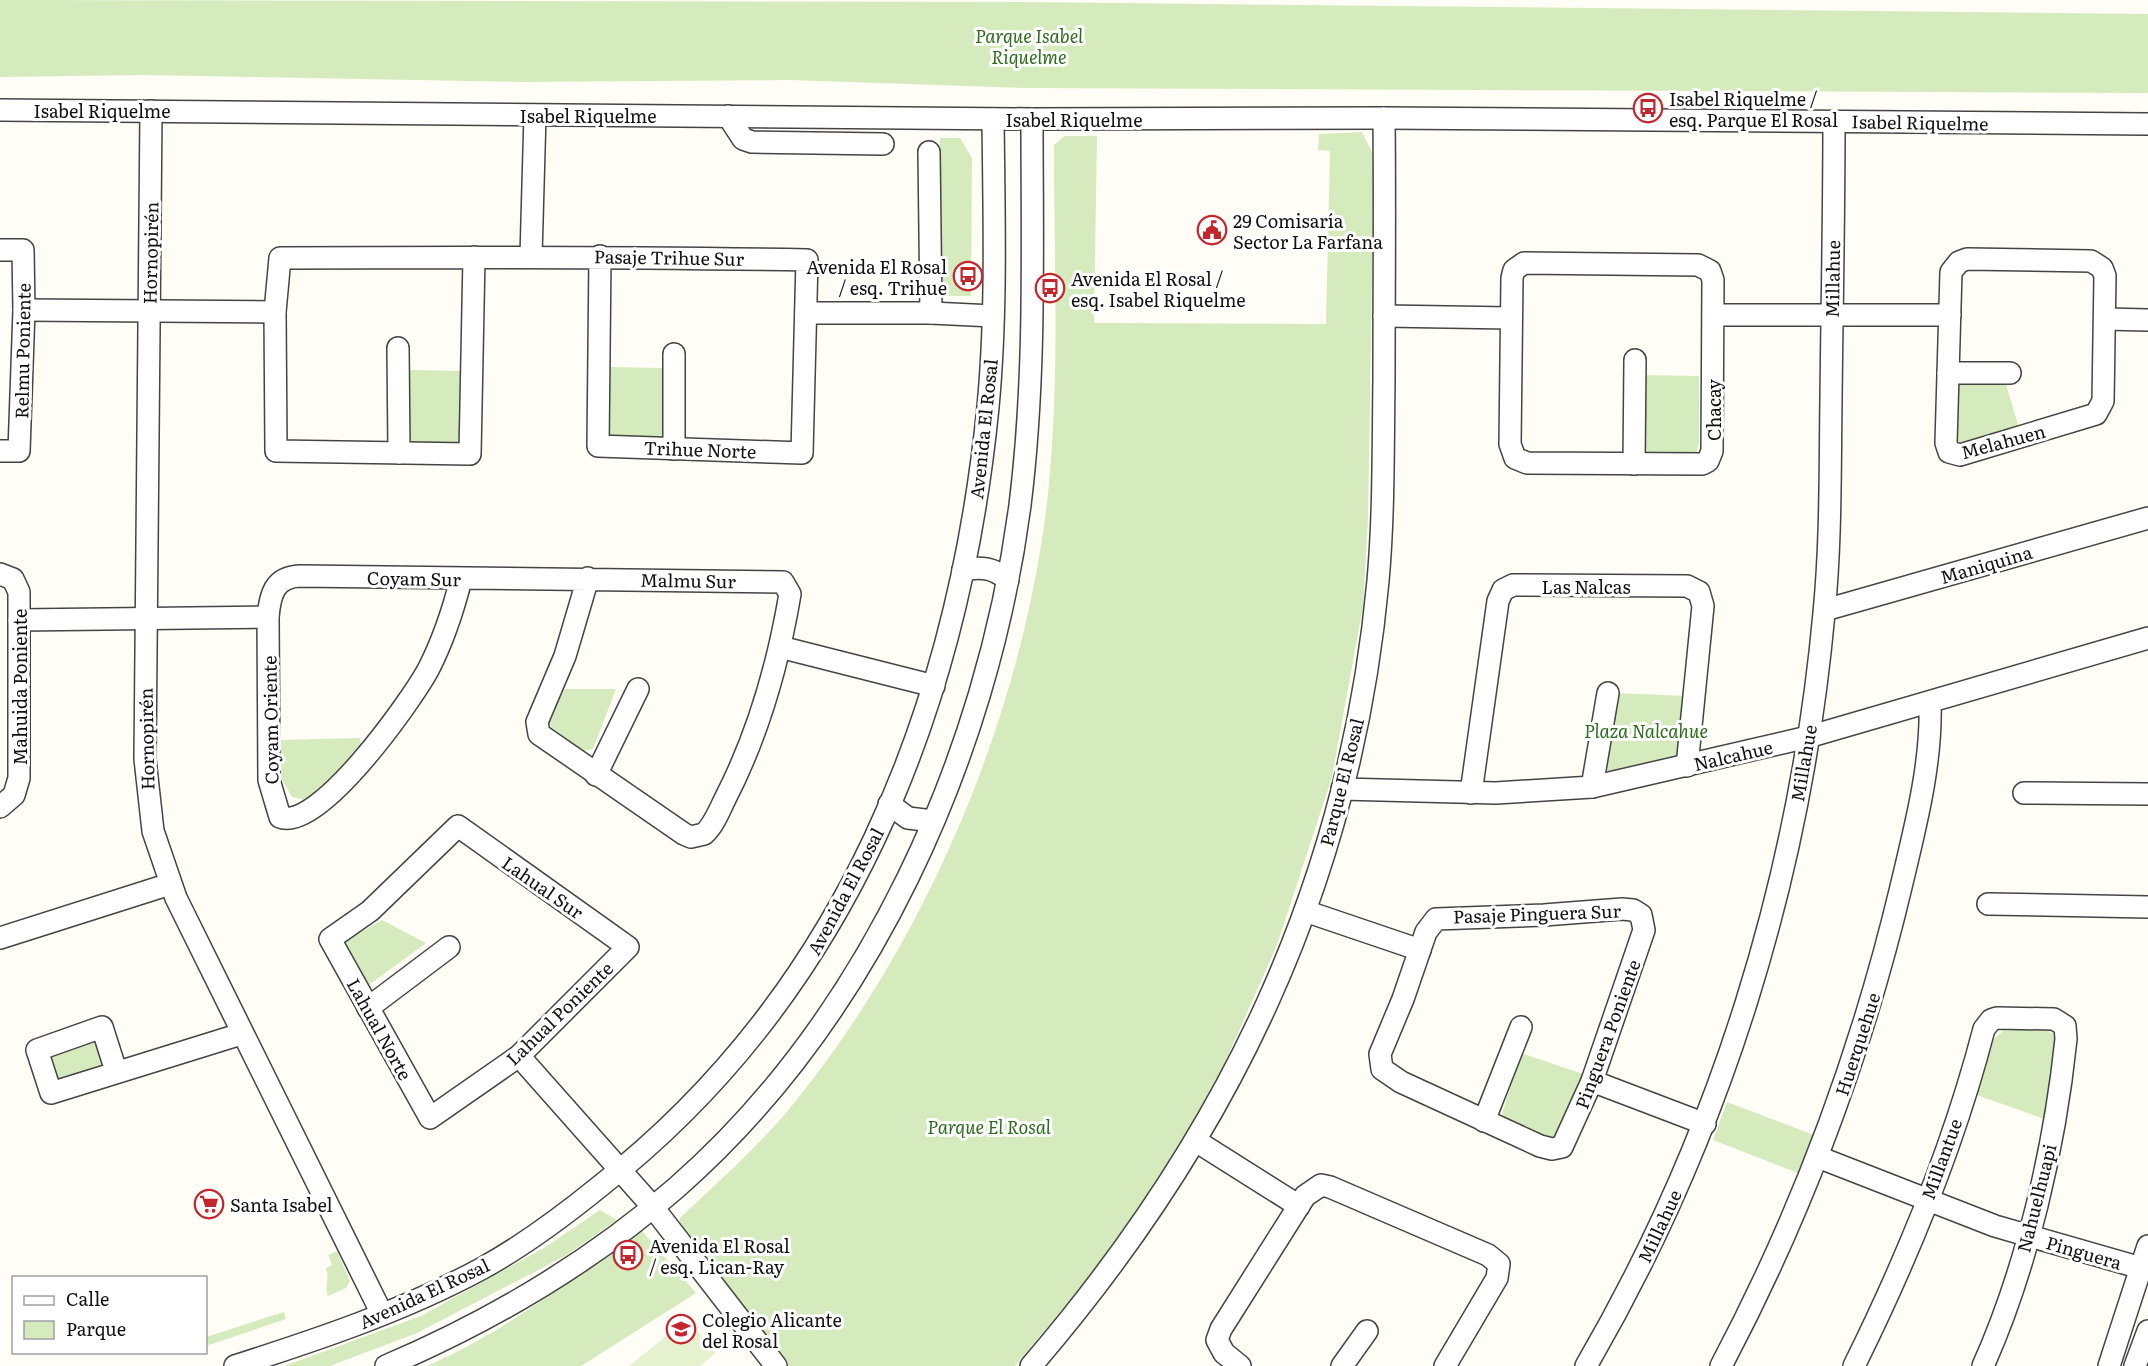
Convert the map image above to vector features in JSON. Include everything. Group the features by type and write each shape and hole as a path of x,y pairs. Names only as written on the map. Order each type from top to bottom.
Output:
{"street":[{"name":"Isabel Riquelme","path":"0,110 993,119 1384,118 2148,124"},
{"name":"Hornopirén","path":"151,111 146,783 153,831 170,884 241,1034 382,1314"},
{"path":"531,256 535,115"},
{"path":"728,116 747,142 883,144"},
{"name":"Parque El Rosal","path":"1031,1366 1114,1263 1196,1141 1262,1018 1305,910 1341,789 1360,704 1378,574 1383,490 1384,118"},
{"name":"Avenida El Rosal","path":"235,1366 325,1338 382,1314 484,1267 547,1227 621,1171 680,1119 717,1080 788,992 811,957 854,878 914,744 934,686 963,570 985,433 993,316 993,119"},
{"path":"386,1366 457,1334 534,1290 674,1190 744,1121 802,1050 862,962 933,821 977,705 1008,580 1023,475 1030,381 1032,119"},
{"name":"Millahue","path":"1586,1366 1652,1241 1705,1124 1734,1044 1770,918 1786,852 1808,737 1825,610 1830,488 1834,121"},
{"path":"928,152 931,313"},
{"name":"Relmu Poniente","path":"0,250 23,250 24,310 9,451"},
{"name":"Pasaje Trihue Sur","path":"275,312 280,258 600,256 807,260 806,313"},
{"name":"Trihue Norte","path":"600,256 598,446 802,453 806,313"},
{"path":"24,310 275,312 276,451 470,454 474,257"},
{"name":"Melahuen","path":"1962,260 2091,261 2102,268 2105,276 2105,319 2102,405 2093,416 1960,455 1952,454 1946,447 1951,272 1962,260"},
{"name":"Chacay","path":"1527,263 1703,266 1710,271 1713,280 1713,315 1711,458 1702,464 1527,464 1515,458 1510,444 1511,318 1512,273 1517,266 1527,263"},
{"path":"806,313 931,313 993,316"},
{"path":"1713,315 1950,315"},
{"path":"1384,316 1511,318"},
{"path":"2105,319 2148,320"},
{"path":"398,348 399,453"},
{"path":"674,354 674,449"},
{"path":"1634,464 1635,360"},
{"path":"1948,373 2010,373"},
{"name":"Maniquina","path":"1825,610 2148,518"},
{"path":"963,570 984,568 993,570 1008,580"},
{"name":"Coyam Sur","path":"268,617 274,587 293,576 461,579 588,578"},
{"name":"Mahuida Poniente","path":"7,577 19,592 19,778 7,801"},
{"path":"588,578 565,656 539,716 537,729 543,738 684,834 698,837 709,829 744,756 762,709 780,647 934,686"},
{"name":"Malmu Sur","path":"588,578 778,581 787,585 790,594 780,647"},
{"name":"Coyam Oriente","path":"268,617 269,780 275,808 278,815 284,819 299,817 333,791 391,725 418,686 440,646 461,579"},
{"name":"Las Nalcas","path":"1472,793 1498,600 1503,590 1513,585 1687,586 1699,592 1703,606 1687,766"},
{"path":"19,620 268,617"},
{"name":"Nalcahue","path":"1341,789 1472,793 1568,791 1592,787 1808,737 2148,638"},
{"path":"596,775 638,689"},
{"path":"1592,787 1608,693"},
{"name":"Huerquehue","path":"1721,1366 1766,1276 1818,1157 1858,1047 1910,852 1929,743 1930,703"},
{"path":"2024,793 2148,794"},
{"path":"889,804 908,818 933,821"},
{"name":"Lahual Sur","path":"330,939 370,911 458,826 628,947"},
{"path":"0,938 170,884"},
{"path":"1988,904 2148,907"},
{"name":"Pasaje Pinguera Sur","path":"1420,950 1432,922 1445,917 1544,915 1622,909 1633,910 1641,915"},
{"path":"1305,910 1420,950 1380,1054 1380,1064 1393,1078 1484,1121 1521,1027"},
{"name":"Pinguera Poniente","path":"1484,1121 1546,1148 1562,1147 1592,1081 1638,950 1644,923 1641,915"},
{"name":"Lahual Norte","path":"330,939 430,1119"},
{"path":"368,1008 449,947"},
{"name":"Lahual Poniente","path":"430,1119 519,1056 628,947"},
{"name":"Millantue","path":"1854,1366 1926,1199 1988,1024 1991,1020 2004,1018 2054,1020 2065,1026"},
{"name":"Nahuelhuapi","path":"1983,1366 2013,1286 2027,1236 2058,1103 2066,1039 2065,1026"},
{"path":"116,1071 241,1034"},
{"path":"519,1056 652,1206 776,1366"},
{"path":"1592,1081 1705,1124"},
{"path":"1196,1141 1299,1206"},
{"name":"Pinguera","path":"1818,1157 2027,1236 2145,1269"},
{"path":"1240,1366 1224,1353 1218,1343 1221,1329 1299,1206 1308,1193 1317,1186 1330,1187 1488,1256 1499,1264 1497,1278 1445,1366"},
{"path":"2109,1366 2145,1269 2148,1246"},
{"path":"1342,1366 1367,1331"},
{"path":"2135,1366 2148,1331"}],"green space":[{"name":"Parque Isabel Riquelme","path":"0,0 1023,2 2148,14 2148,93 1026,88 791,80 521,82 142,75 0,77"},
{"name":"Parque El Rosal","path":"1362,132 1374,156 1368,520 1363,606 1332,777 1277,945 1223,1067 1168,1167 1116,1245 1015,1366 783,1366 679,1227 680,1218 773,1128 836,1048 882,977 924,901 960,823 991,742 1017,660 1036,577 1048,494 1055,364 1054,145 1065,136 1097,136 1094,323 1326,324 1330,151 1318,150 1319,134"},
{"path":"940,138 960,138 972,158 971,296 939,296"},
{"path":"610,367 664,368 664,437 609,436"},
{"path":"409,370 462,371 461,449 407,448"},
{"path":"1645,375 1699,376 1699,443 1696,454 1647,455 1644,449"},
{"path":"1956,381 2005,381 2019,428 1964,446 1958,444"},
{"path":"565,689 616,689 593,749 584,751 551,727 548,719"},
{"name":"Plaza Nalcahue","path":"1616,693 1687,696 1678,755 1670,761 1609,772 1604,765"},
{"path":"360,738 362,749 305,800 292,797 280,776 278,740"},
{"path":"382,920 426,943 366,987 342,943"},
{"path":"2023,1029 2049,1031 2057,1037 2047,1120 1977,1095 1994,1039 2003,1031"},
{"path":"94,1035 105,1066 57,1082 47,1050"},
{"path":"1521,1053 1586,1075 1560,1136 1551,1141 1507,1121 1502,1114"},
{"path":"1727,1102 1814,1135 1798,1173 1713,1140"},
{"path":"600,1210 617,1220 565,1256 417,1333 330,1366 284,1366 421,1316 544,1248"},
{"path":"641,1230 696,1293 581,1366 427,1366 511,1321"},
{"path":"337,1251 350,1281 346,1288 328,1296 326,1268 332,1265 328,1255"},
{"path":"284,1312 286,1319 207,1346 207,1337"},
{"path":"687,1319 716,1353 700,1366 629,1366"}],"place":[{"name":"Isabel Riquelme / esq. Parque El Rosal","path":"1648,108"},
{"name":"29 Comisaría Sector La Farfana","path":"1212,230"},
{"name":"Avenida El Rosal / esq. Trihue","path":"968,276"},
{"name":"Avenida El Rosal / esq. Isabel Riquelme","path":"1050,288"},
{"name":"Santa Isabel","path":"209,1204"},
{"name":"Avenida El Rosal / esq. Lican-Ray","path":"628,1255"},
{"name":"Colegio Alicante del Rosal","path":"681,1329"}]}
